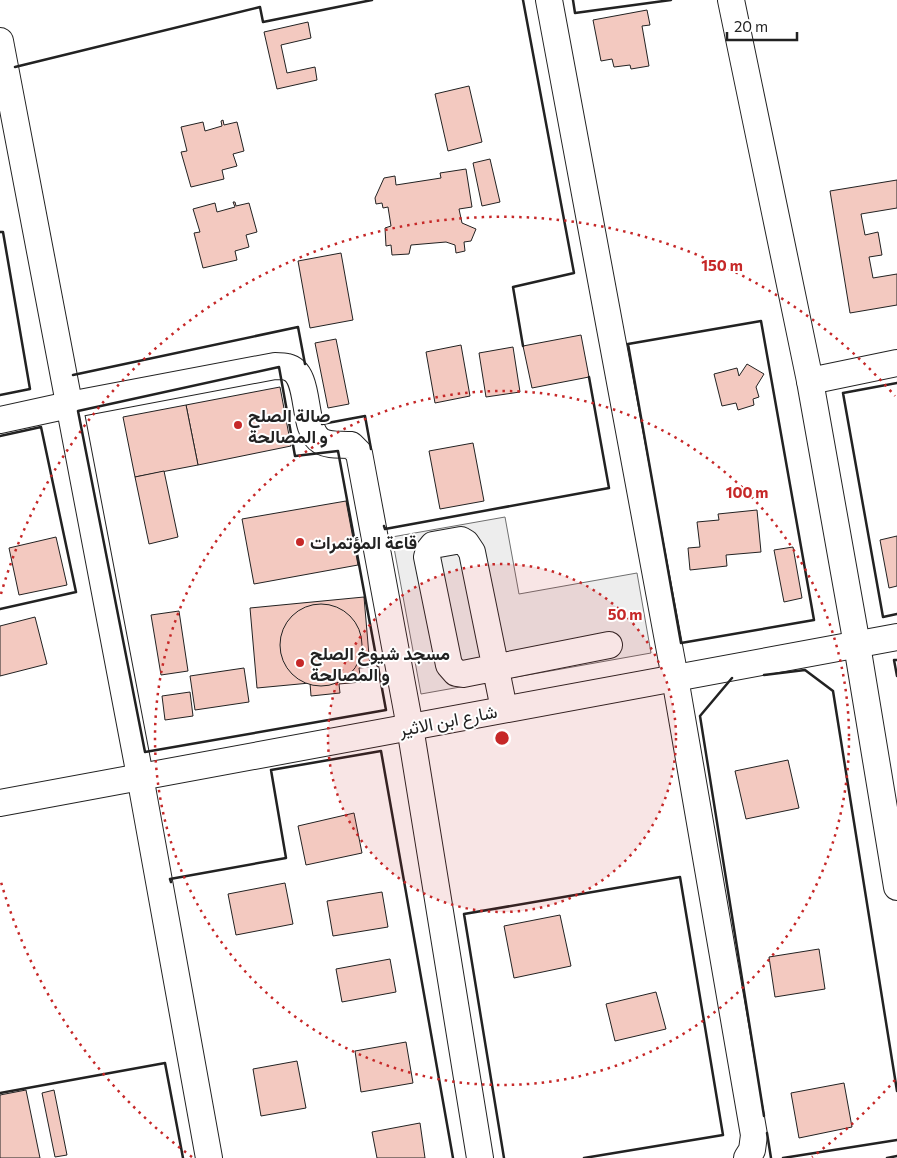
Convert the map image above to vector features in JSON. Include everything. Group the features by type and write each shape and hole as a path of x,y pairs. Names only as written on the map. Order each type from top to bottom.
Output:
{"street":[{"path":"549,0 675,678 754,1135 752,1150 747,1158"},
{"path":"731,0 810,380 857,645 897,887"},
{"path":"1,50 140,776 209,1158"},
{"path":"810,380 897,363"},
{"path":"0,420 275,366 287,367 296,372 301,380 313,431 319,440 329,444 351,445 359,453 410,728 480,1158"},
{"path":"504,709 495,668 470,547 461,540 432,545 427,557 449,665 456,673 463,674 495,668 609,645"},
{"name":"شارع ابن الاثير","path":"0,803 897,637"}],"shaded area":[{"path":"505,517 519,594 637,573 651,653 421,694 392,537"}],"building":[{"path":"647,10 650,25 642,26 649,66 631,69 630,65 614,67 612,59 601,61 593,20"},
{"path":"308,22 311,38 281,45 287,73 315,67 317,80 277,89 264,32"},
{"path":"469,86 482,142 448,151 435,94"},
{"path":"223,120 224,125 237,122 244,151 233,154 237,166 222,170 224,179 191,187 181,152 187,151 181,127 203,122 205,131 222,126 221,121"},
{"path":"490,159 500,202 482,206 473,163"},
{"path":"466,169 472,207 459,209 462,223 476,229 471,241 464,242 465,251 456,253 455,245 446,242 411,245 409,254 392,255 391,245 386,246 385,228 391,226 388,207 383,208 382,203 376,204 375,198 384,178 395,176 396,185 441,178 440,173"},
{"path":"897,180 897,208 861,214 865,235 878,232 882,255 869,257 873,278 897,274 897,305 850,313 830,191"},
{"path":"233,202 235,202 236,206 249,203 257,232 246,235 249,247 235,251 237,260 203,268 194,233 200,232 193,209 215,203 217,212 235,207"},
{"path":"341,253 353,320 310,328 298,261"},
{"path":"581,335 589,377 532,388 523,346"},
{"path":"336,339 349,404 328,408 315,343"},
{"path":"461,345 470,396 435,403 426,352"},
{"path":"513,347 520,392 486,397 479,353"},
{"path":"747,364 764,374 756,387 759,397 753,399 754,405 738,410 736,403 722,406 714,374 737,368 739,376"},
{"name":"صالة الصلح و المصالحة","path":"280,387 291,446 198,465 186,405"},
{"path":"186,405 198,465 135,477 123,417"},
{"path":"473,443 484,501 440,509 429,451"},
{"path":"164,471 178,537 149,544 135,477"},
{"name":"قاعة المؤتمرات","path":"346,501 358,565 254,584 242,519"},
{"path":"757,510 761,552 726,555 727,566 690,570 688,548 700,547 697,522 719,520 718,514"},
{"path":"897,536 897,586 889,588 880,540"},
{"path":"56,537 67,585 19,595 9,548"},
{"path":"793,547 802,598 784,602 774,550"},
{"path":"364,597 370,667 359,668 361,682 339,684 340,693 311,696 310,683 257,688 250,608"},
{"path":"313,604 329,604 344,611 355,622 362,637 359,661 350,674 329,686 313,686 298,679 287,668 280,653 280,637 287,622 298,611"},
{"path":"179,611 188,671 161,675 151,615"},
{"path":"35,617 47,664 0,676 0,626"},
{"path":"244,668 249,702 195,710 190,676"},
{"path":"190,692 193,716 165,720 162,696"},
{"path":"788,760 799,808 746,819 735,771"},
{"path":"354,813 362,853 306,865 298,826"},
{"path":"285,883 293,924 236,935 228,894"},
{"path":"382,892 388,927 333,936 327,901"},
{"path":"560,915 571,966 514,978 504,926"},
{"path":"819,949 825,989 775,997 769,957"},
{"path":"390,959 396,992 342,1002 336,969"},
{"path":"656,992 666,1029 615,1041 606,1004"},
{"path":"406,1042 413,1083 361,1092 355,1051"},
{"path":"297,1061 306,1108 261,1116 253,1069"},
{"path":"844,1083 852,1127 799,1138 791,1093"},
{"path":"26,1090 40,1158 0,1158 0,1095"},
{"path":"54,1090 67,1155 55,1157 42,1093"},
{"path":"420,1123 425,1158 377,1158 372,1132"}],"wall":[{"path":"15,67 260,7 263,22 372,0"},
{"path":"523,0 574,273 513,287 523,346"},
{"path":"573,0 575,13 671,0"},
{"path":"0,232 3,232 30,389 0,395"},
{"path":"761,321 814,620 681,643 628,344 761,321"},
{"path":"73,375 298,327 305,364"},
{"path":"279,367 295,456 338,451 386,710 145,752 78,411 279,367"},
{"path":"384,526 385,529 609,488 589,377"},
{"path":"897,383 843,393 883,617 897,614"},
{"path":"322,424 365,416 371,449"},
{"path":"0,436 41,427 76,592 0,609"},
{"path":"897,660 894,660 897,676"},
{"path":"764,675 805,670 833,691 897,1091"},
{"path":"732,678 700,716 764,1116"},
{"path":"171,882 170,879 286,858 271,770 381,751 453,1158"},
{"path":"504,1158 464,914 680,877 723,1135 584,1158"},
{"path":"0,1093 165,1063 183,1158"},
{"path":"767,1133 771,1158"},
{"path":"783,1158 897,1140"},
{"path":"887,1158 897,1156"}],"place":[{"name":"صالة الصلح و المصالحة","path":"238,425"},
{"name":"قاعة المؤتمرات","path":"300,542"},
{"name":"مسجد شيوخ الصلح و المصالحة","path":"300,663"}]}
